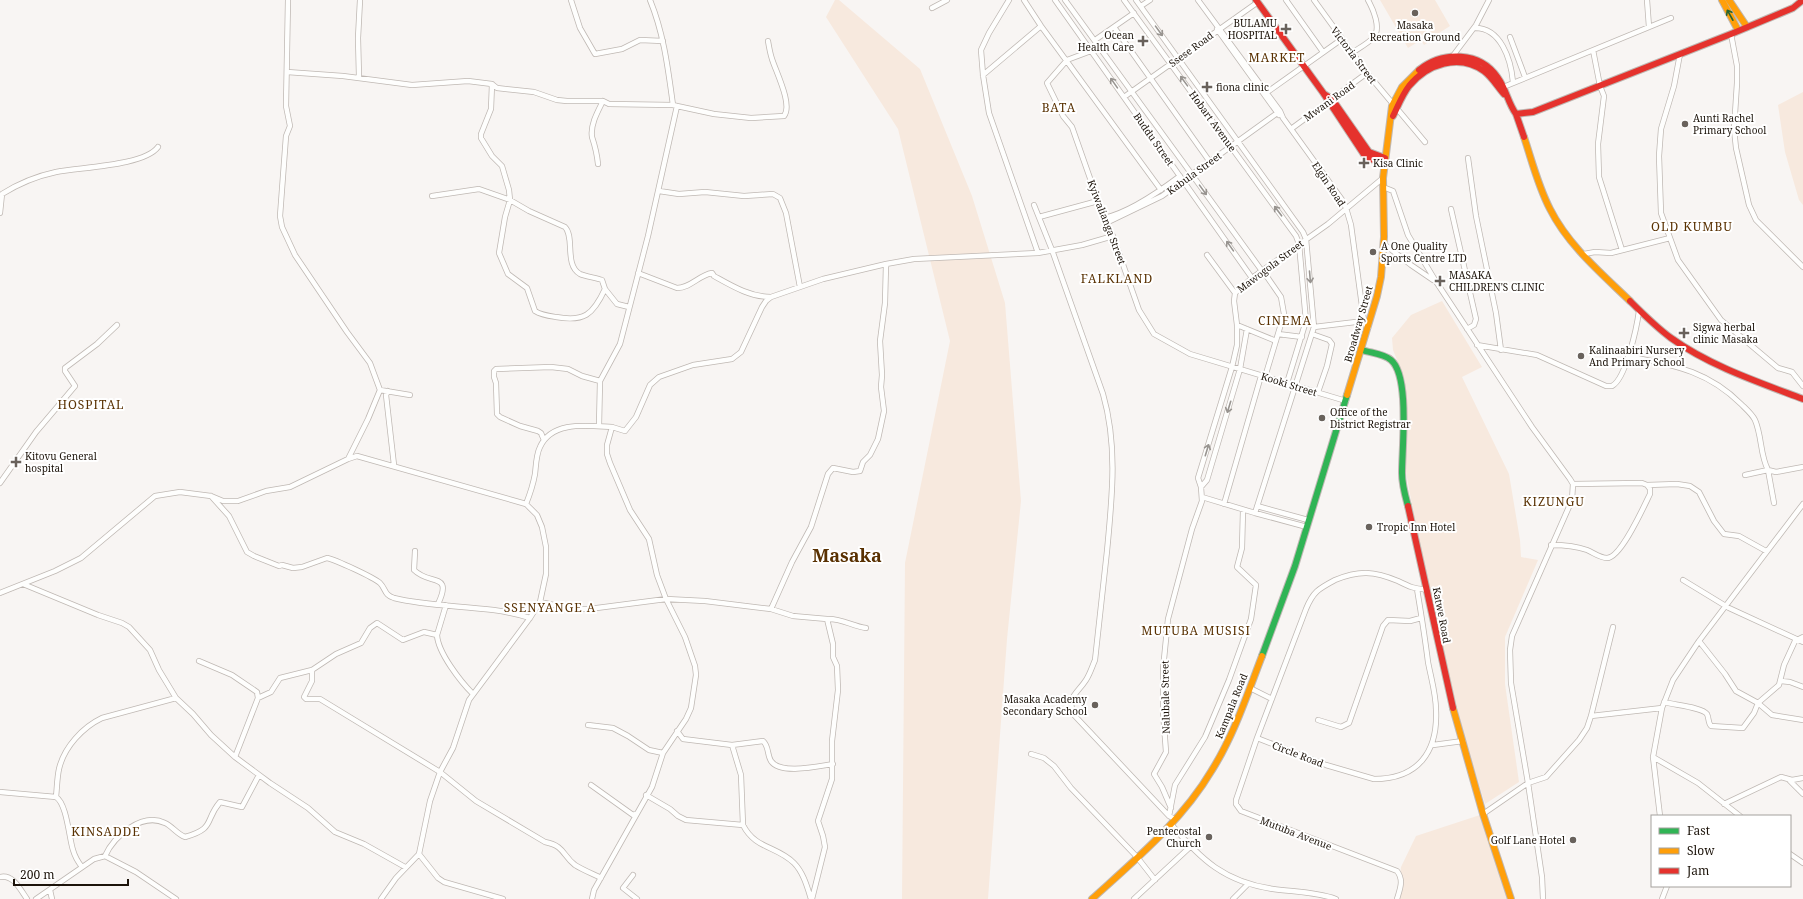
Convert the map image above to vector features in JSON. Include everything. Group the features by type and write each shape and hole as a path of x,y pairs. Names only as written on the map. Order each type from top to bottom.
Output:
{"main road":[{"path":"1722,0 1738,30"},
{"path":"1729,0 1746,27"},
{"path":"1792,8 1803,0"},
{"path":"1257,1 1324,94 1369,152 1376,156 1385,158"},
{"path":"1516,114 1533,112 1731,34 1792,8 1803,5"},
{"name":"Broadway Street","path":"1308,524 1362,350 1381,279 1384,244 1383,178 1391,120 1401,88 1437,60 1452,59 1462,56 1482,62 1490,68 1516,114 1541,190 1549,209 1559,226 1584,254 1639,310 1672,338 1720,366 1803,399"},
{"path":"1330,101 1365,156 1373,162 1384,165"},
{"path":"1520,124 1533,112"},
{"name":"Katwe Road","path":"1362,350 1390,360 1397,370 1402,382 1404,402 1401,472 1448,691 1483,814 1511,899"},
{"name":"Kampala Road","path":"1092,899 1137,857 1197,792 1222,753 1241,713 1285,598 1308,524"}],"street":[{"path":"288,0 286,106 290,126 286,136 280,216 282,227 295,255 346,332 370,363 380,390 368,419 348,459"},
{"path":"359,78 358,38 360,0"},
{"path":"571,0 580,28 596,54 622,49 640,40 663,41"},
{"path":"599,426 600,381 620,344 659,191 675,105 661,30 650,0"},
{"path":"932,8 947,0"},
{"path":"1010,0 989,33 981,50 983,75 989,113 1038,253"},
{"path":"1024,0 1041,26 1161,190"},
{"name":"Buddu Street","path":"1055,0 1252,278"},
{"path":"1065,0 1281,297 1284,314 1263,376 1224,504"},
{"name":"Hobart Avenue","path":"1124,0 1292,231 1299,244"},
{"name":"Hobart Avenue","path":"1136,0 1303,232 1306,239"},
{"path":"1141,6 1150,0"},
{"name":"Elgin Road","path":"1198,0 1343,201 1351,225 1364,321 1368,328"},
{"path":"1286,0 1323,52"},
{"name":"Victoria Street","path":"1314,0 1367,73 1425,142"},
{"path":"1352,53 1372,39 1376,32 1374,14 1368,0"},
{"path":"1452,59 1474,28 1489,0"},
{"path":"1647,0 1649,27"},
{"name":"Ssese Road","path":"1124,97 1257,1"},
{"path":"1095,40 1134,13"},
{"path":"1501,88 1525,76 1671,18"},
{"path":"983,75 1041,26"},
{"path":"1114,27 1210,162"},
{"path":"1474,28 1483,28 1496,37 1503,47 1512,69 1513,82"},
{"name":"Elgin Road","path":"1219,29 1266,93 1278,112"},
{"path":"1731,34 1737,66 1734,129 1736,148 1749,205 1756,220 1803,267"},
{"path":"1510,37 1525,76"},
{"path":"1266,93 1342,39"},
{"path":"286,72 412,84 468,81 492,84 497,88 534,92 557,100 602,101 609,104 675,105 714,114 751,118 784,116 786,113 787,104 772,60 768,41"},
{"path":"1593,50 1600,86 1604,96 1598,144 1598,170 1622,250"},
{"name":"Kyiwalianga Street","path":"1091,51 1067,60 1047,83 1063,116 1072,127 1105,221 1113,236 1139,310 1154,334 1181,350 1232,367"},
{"path":"1680,54 1674,86 1661,129 1659,156 1661,213 1670,238 1683,268 1721,320 1778,368 1792,372 1803,386"},
{"name":"Mwani Road","path":"1291,129 1367,73"},
{"path":"492,84 493,103 481,132 481,138 492,156 502,166 509,190 510,200 505,217 499,252 508,274 527,288 535,311 568,320 582,317 594,308 598,304 605,290"},
{"path":"598,164 595,141 592,136 594,122 602,101"},
{"name":"Kabula Street","path":"1105,221 1157,199 1278,112"},
{"path":"0,213 2,194 15,186 55,172 120,163 155,152 158,147"},
{"path":"1468,158 1476,216 1496,313 1500,350"},
{"path":"1105,221 1161,190 1180,176"},
{"name":"Mawogola Street","path":"1232,367 1237,345 1237,325 1234,302 1235,293 1252,278 1306,239 1383,178"},
{"path":"1383,186 1393,191 1408,235 1435,280 1532,427 1573,484 1572,500 1551,544 1512,636 1510,650 1511,683 1542,877 1543,899"},
{"path":"432,196 479,189 510,200 529,211 565,227 568,231 569,254 574,266 580,274 602,280 605,290 617,304 629,307"},
{"path":"659,191 679,194 705,192 744,196 774,194 780,198 786,213 800,287"},
{"path":"1039,217 1098,201"},
{"path":"1034,205 1052,250 1103,394 1110,425 1114,471 1095,660 1086,681 1072,698 1070,704 1074,715 1172,820 1190,847 1222,873 1248,884 1336,899"},
{"path":"1452,209 1476,319 1474,325 1467,329"},
{"path":"638,273 676,288 689,286 712,273 714,276 750,294 758,297 771,297 823,279 914,259 1038,253 1088,244 1113,236"},
{"path":"1584,254 1622,250 1670,238"},
{"path":"1255,514 1314,324 1306,239"},
{"path":"1287,383 1306,321 1299,244"},
{"path":"1384,244 1411,266 1435,280"},
{"path":"1207,255 1235,293"},
{"path":"771,609 792,562 811,527 828,474 833,468 853,472 860,471 863,462 870,455 878,439 884,411 881,387 882,375 880,341 885,303 886,264"},
{"path":"526,504 533,484 539,448 544,440 563,428 577,425 612,427 625,431 636,417 650,385 658,377 693,365 727,361 737,357 741,352 762,307 771,297"},
{"path":"1477,345 1537,355 1606,386 1612,386 1618,382 1628,356 1637,329 1639,310"},
{"path":"1306,321 1314,324 1364,321"},
{"path":"0,483 36,432 75,386 65,371 65,368 97,344 117,325"},
{"path":"1237,325 1276,341"},
{"path":"1201,487 1208,480 1240,369 1247,329"},
{"path":"1278,334 1302,338"},
{"path":"1312,334 1329,340 1332,344 1327,366 1318,392"},
{"path":"1628,356 1674,365 1705,378 1733,396 1753,416 1756,421 1768,470 1774,503"},
{"path":"544,440 538,431 520,426 500,417 497,414 494,371 496,369 551,367 568,369 582,376 600,381"},
{"name":"Kooki Street","path":"1232,367 1346,401"},
{"name":"Nalubale Street","path":"1171,808 1162,787 1154,774 1164,756 1166,746 1163,711 1163,662 1170,606 1202,497 1198,478 1232,367"},
{"path":"380,390 410,395"},
{"path":"388,391 386,395 394,466"},
{"path":"592,899 594,890 646,795 652,787 663,753 686,719 691,708 695,670 685,637 666,599 657,576 649,539 630,510 610,463 607,454 612,427"},
{"path":"0,593 55,571 81,558 155,496 180,492 212,496 223,501 238,501 266,491 290,487 357,456 526,504 537,515 542,527 546,547 546,574 540,602 530,618 474,694 461,721 453,748 440,772 430,800 419,854 405,867 381,899"},
{"path":"1745,475 1768,470 1776,472 1803,467"},
{"path":"1573,484 1642,483 1647,485 1677,484 1690,486 1699,492 1714,520 1724,534 1739,536 1766,551"},
{"path":"1551,544 1578,548 1608,558 1614,557 1618,553 1630,532 1650,494 1650,489 1647,485"},
{"path":"212,496 229,516 247,552 279,566 282,564 293,568 302,567 323,559 332,560 379,583 385,593 389,596 412,602 481,607 530,618"},
{"path":"1202,497 1255,514 1308,524"},
{"path":"1660,815 1653,757 1662,708 1673,680 1699,641 1803,504"},
{"path":"1258,506 1308,524"},
{"path":"1172,820 1171,808 1175,785 1205,736 1220,703 1251,619 1256,585 1237,567 1242,548 1243,510"},
{"path":"415,551 414,570 420,576 438,580 442,584 443,595 438,604"},
{"path":"1257,738 1306,609 1312,594 1316,590 1343,577 1363,572 1394,580 1417,589 1427,589"},
{"path":"1683,580 1726,605 1803,642"},
{"path":"23,584 122,623 128,627 150,650 159,670 176,698 194,714 211,735 235,757 308,808 335,832 364,844 405,867"},
{"path":"1417,589 1436,709 1433,745 1463,741"},
{"path":"540,602 573,609 589,609 666,599 716,602 771,609 793,616 826,619 839,618 854,626 866,628"},
{"path":"446,605 437,635 442,651 460,680 474,694"},
{"path":"522,616 535,609"},
{"path":"1318,720 1341,727 1349,723 1382,626 1388,620 1410,621 1421,618"},
{"path":"812,899 824,847 823,836 818,821 830,790 832,779 832,741 835,727 834,715 837,700 837,666 833,657 829,625 826,619"},
{"path":"258,698 271,692 280,678 312,670 336,654 361,643 370,628 377,623 403,640 424,632 437,635"},
{"path":"1483,814 1528,783 1546,777 1579,740 1587,728 1591,716 1613,627"},
{"path":"1664,702 1703,710 1708,716 1709,724 1721,727 1743,728 1754,713 1760,701 1781,681 1784,665 1795,641 1803,637"},
{"path":"1699,641 1725,674 1736,691 1760,701 1763,707 1772,715 1803,720"},
{"path":"199,661 232,675 258,692 258,698 235,757"},
{"path":"312,670 312,681 304,697 320,699 440,772 476,801 546,842 557,845 576,866 601,878"},
{"path":"1781,681 1790,682 1803,687"},
{"path":"1250,688 1272,699"},
{"path":"56,797 63,758 70,746 85,729 102,718 176,698"},
{"path":"1591,716 1662,708"},
{"path":"588,724 613,728 649,750 663,753"},
{"path":"677,731 683,739 732,745 763,741 766,744 769,757 776,766 798,769 833,764"},
{"name":"Circle Road","path":"1257,738 1333,767 1374,779 1382,779 1405,774 1418,766 1433,745"},
{"name":"Mutuba Avenue","path":"1257,738 1236,800 1236,804 1240,811 1397,871 1401,876 1397,899"},
{"path":"732,745 740,768 742,780 743,825 754,840 795,863 806,882 812,899"},
{"path":"1031,754 1044,758 1054,766 1071,788 1137,857 1155,880"},
{"path":"1653,757 1698,782 1739,815"},
{"path":"36,899 94,859 105,856 114,842 137,823 153,820 165,823 185,837 202,830 208,825 220,802 240,807 243,806 259,775"},
{"path":"1724,804 1781,777 1792,780 1803,778"},
{"path":"1786,778 1803,794"},
{"path":"591,785 633,815 636,814"},
{"path":"0,792 56,797 62,803 73,851 76,860 82,867"},
{"path":"646,795 686,820 743,825"},
{"path":"1134,899 1190,847"},
{"path":"419,854 438,878 444,882 503,899"},
{"path":"1791,855 1803,863"},
{"path":"105,856 136,872 176,899"},
{"path":"633,875 623,888 637,899"},
{"path":"0,877 6,876 11,878 27,899"},
{"path":"1233,899 1248,884"},
{"path":"1662,899 1666,887"},
{"path":"50,890 52,899"}],"shaded area":[{"path":"835,0 839,0 920,69 972,196 1005,303 1021,501 1007,639 988,899 902,899 905,563 950,341 898,129 826,17"},
{"name":"Masaka Recreation Ground","path":"1380,0 1435,0 1450,26 1436,35 1437,37 1424,45 1421,40 1408,48"},
{"path":"1803,92 1803,205 1799,200 1785,152 1778,105"},
{"path":"1442,301 1482,367 1462,377 1509,474 1520,540 1521,557 1538,560 1505,637 1505,684 1519,782 1485,804 1464,736 1433,608 1418,538 1402,450 1405,380 1393,350 1392,338 1411,315"},
{"path":"1483,814 1511,899 1397,899 1401,867 1416,836"}],"traffic: fast":[{"path":"1362,350 1381,355 1391,360 1397,368 1401,381 1404,413 1402,477 1408,506"},
{"path":"1262,656 1295,566 1347,395"}],"traffic: slow":[{"path":"1722,0 1738,30"},
{"path":"1729,0 1747,27"},
{"path":"1347,395 1377,296 1381,277 1384,237 1383,178 1392,106 1402,87 1419,70"},
{"path":"1524,137 1542,191 1557,222 1586,258 1630,301"},
{"path":"1092,899 1157,839 1187,806 1200,789 1227,743 1240,714 1262,656"},
{"path":"1453,708 1483,814 1511,899"}],"traffic: jam":[{"path":"1256,0 1324,94 1365,156 1384,165"},
{"path":"1524,137 1516,114 1533,112 1731,34 1793,8 1803,0"},
{"path":"1419,70 1439,59 1450,57 1461,57 1481,63 1490,69 1498,78 1516,114"},
{"path":"1393,116 1404,93 1416,78 1434,67 1454,62 1464,63 1484,71 1504,94"},
{"path":"1324,94 1332,99 1369,152 1385,158"},
{"path":"1630,301 1665,334 1686,348 1735,373 1803,399"},
{"path":"1408,506 1453,708"}],"place":[{"name":"Masaka Recreation Ground","path":"1415,13"},
{"name":"BULAMU HOSPITAL","path":"1286,29"},
{"name":"Ocean Health Care","path":"1143,41"},
{"name":"fiona clinic","path":"1207,87"},
{"name":"Aunti Rachel Primary School","path":"1685,124"},
{"name":"Kisa Clinic","path":"1364,163"},
{"name":"A One Quality Sports Centre LTD","path":"1373,252"},
{"name":"MASAKA CHILDREN'S CLINIC","path":"1440,281"},
{"name":"Sigwa herbal clinic Masaka","path":"1684,333"},
{"name":"Kalinaabiri Nursery And Primary School","path":"1581,356"},
{"name":"Office of the District Registrar","path":"1322,418"},
{"name":"Kitovu General hospital","path":"16,462"},
{"name":"Tropic Inn Hotel","path":"1369,527"},
{"name":"Masaka Academy Secondary School","path":"1095,705"},
{"name":"Pentecostal Church","path":"1209,837"},
{"name":"Golf Lane Hotel","path":"1573,840"}],"district":[{"name":"MARKET","path":"1277,57"},
{"name":"BATA","path":"1059,107"},
{"name":"OLD KUMBU","path":"1692,226"},
{"name":"FALKLAND","path":"1117,278"},
{"name":"CINEMA","path":"1285,320"},
{"name":"HOSPITAL","path":"91,404"},
{"name":"KIZUNGU","path":"1554,501"},
{"name":"Masaka","path":"847,555"},
{"name":"SSENYANGE A","path":"550,607"},
{"name":"MUTUBA MUSISI","path":"1196,630"},
{"name":"KINSADDE","path":"106,831"}]}
